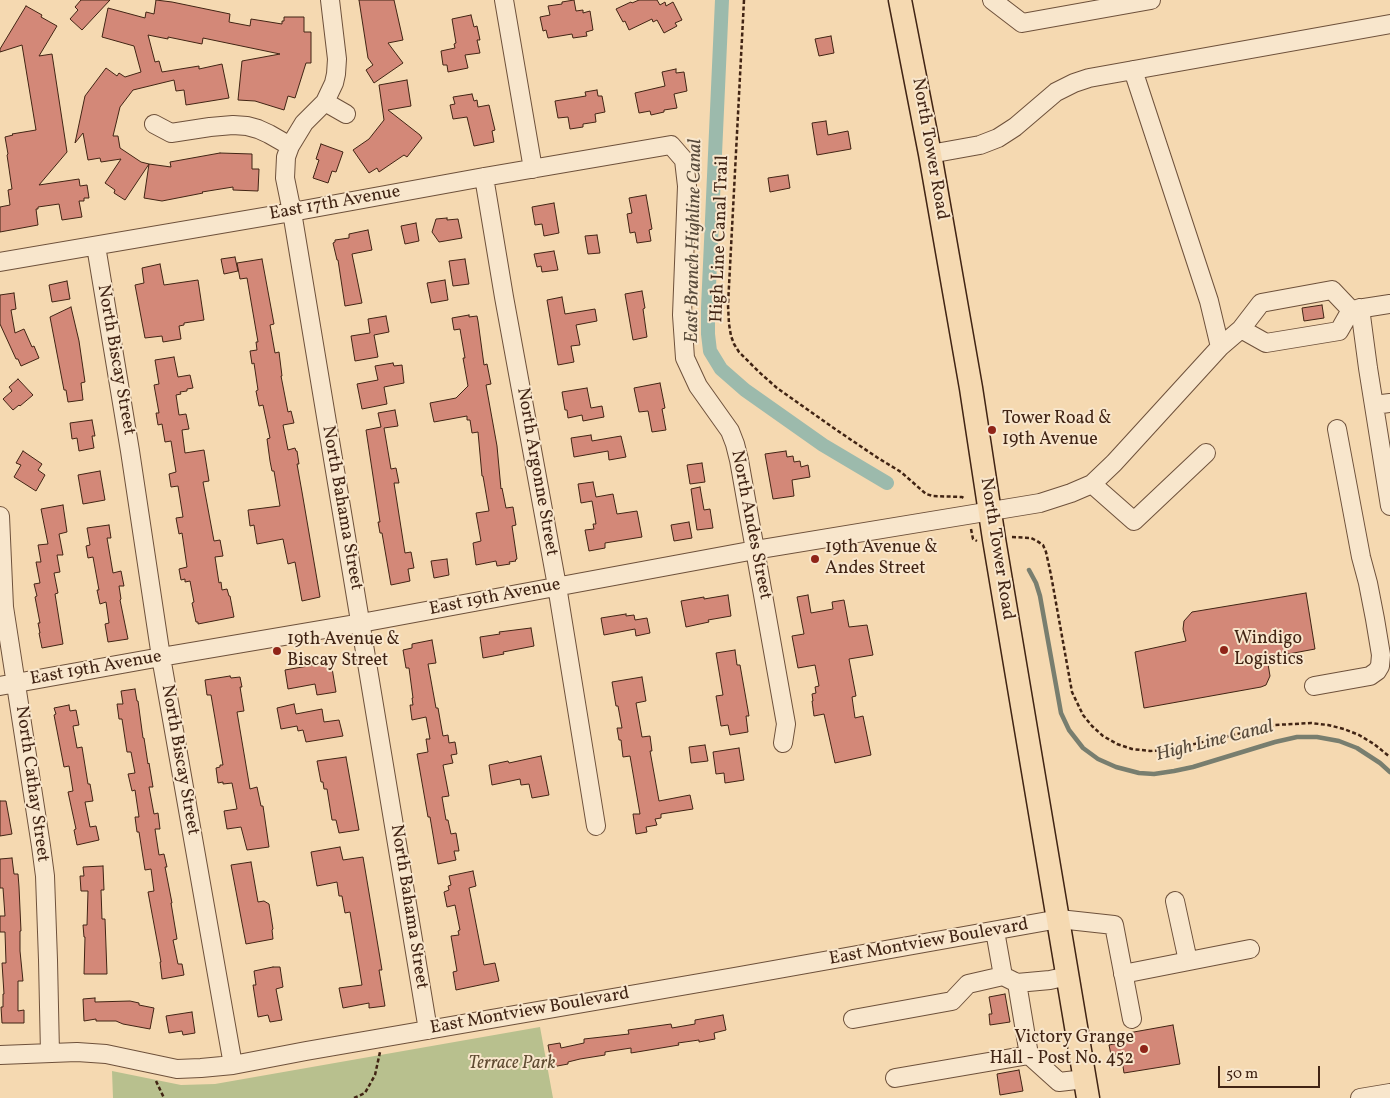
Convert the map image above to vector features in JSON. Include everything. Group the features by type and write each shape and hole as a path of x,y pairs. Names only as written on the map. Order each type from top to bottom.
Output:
{"main road":[{"name":"North Tower Road","path":"900,0 930,154 971,388 1086,1088"}],"street":[{"name":"North Bahama Street","path":"330,0 337,59 334,83 325,102 304,124 290,146 286,157 285,178 428,1030"},
{"path":"504,0 534,169"},
{"path":"992,0 1022,23 1152,0"},
{"path":"930,154 980,145 998,138 1015,128 1056,92 1088,78 1390,24"},
{"path":"1133,70 1209,301 1220,347"},
{"path":"325,102 346,114"},
{"path":"154,124 171,133 210,127 247,126 269,134 290,146"},
{"name":"East 17th Avenue","path":"0,262 671,145"},
{"name":"North Andes Street","path":"671,145 684,160 687,186 682,315 685,358 698,386 730,431 735,444 786,724 783,743"},
{"name":"North Argonne Street","path":"484,177 557,586 596,826"},
{"name":"North Biscay Street","path":"96,246 132,461 161,657 233,1065"},
{"path":"1206,453 1134,521 1092,484 1114,463 1220,347 1241,329 1261,303 1332,290 1356,309 1382,404 1390,506"},
{"path":"1241,329 1266,343 1339,331 1356,309 1390,304"},
{"path":"1314,686 1370,676 1380,666 1381,655 1337,429"},
{"name":"East 19th Avenue","path":"8,685 361,623 755,550 1040,503 1092,484"},
{"name":"North Cathay Street","path":"0,516 8,685 45,876 50,1053"},
{"path":"1176,901 1188,961"},
{"name":"East Montview Boulevard","path":"0,1055 92,1052 177,1068 233,1065 1058,919 1114,925 1123,974"},
{"path":"995,931 1010,979 1029,1055 1059,1082 1086,1088"},
{"path":"1132,1019 1123,974 1250,949"},
{"path":"853,1019 952,1001 968,984 1010,979 1050,980 1068,976"},
{"path":"895,1078 1029,1055"},
{"path":"1360,1098 1390,1093"}],"path":[{"name":"High Line Canal Trail","path":"744,0 728,305 729,324 734,344 739,352 777,388 901,472 926,494 962,497 965,499"},
{"path":"1013,537 1031,538 1043,545 1046,552 1072,692 1083,715 1092,726 1117,744 1132,749 1150,751 1169,750 1275,725 1311,722 1328,724 1344,729 1374,744 1390,757"},
{"path":"354,1098 365,1093 375,1075 382,1038"},
{"path":"365,1093 366,1098"}],"green space":[{"name":"Terrace Park","path":"540,1027 553,1098 113,1098 112,1071 181,1085 215,1084"}],"building":[{"path":"81,0 110,0 82,30 70,19 78,10 75,7"},
{"path":"156,0 230,14 229,22 250,26 251,19 282,24 284,17 304,17 304,32 311,32 311,63 306,63 295,98 288,96 284,110 255,101 238,100 242,61 280,54 203,38 202,44 148,35 155,62 159,61 162,72 199,66 199,69 222,64 229,98 186,105 184,90 176,91 174,80 133,90 120,107 113,136 118,136 120,148 141,162 149,164 125,200 114,193 115,190 105,183 121,159 101,162 100,158 88,160 83,133 75,143 85,96 106,68 117,76 119,73 125,77 141,72 134,46 102,37 108,8 145,18 146,12 154,14"},
{"path":"359,0 394,0 403,40 388,43 403,63 374,83 366,70 373,65 368,58"},
{"path":"574,0 576,11 583,10 583,13 590,11 593,30 586,32 587,36 573,38 572,34 548,38 546,30 543,31 540,17 550,15 548,6"},
{"path":"639,0 657,0 660,5 665,2 666,6 673,2 682,20 675,23 677,26 664,33 657,20 653,22 652,19 629,30 616,9"},
{"path":"26,6 57,26 39,56 52,54 67,152 39,185 79,179 80,186 87,185 89,198 79,201 82,217 62,220 59,204 38,207 36,209 38,225 0,232 0,207 10,205 8,190 12,189 5,137 36,130 22,45 0,52"},
{"path":"471,15 474,27 477,26 480,40 477,40 480,53 465,55 468,68 448,72 447,65 443,65 441,51 455,48 454,44 456,43 452,19"},
{"path":"831,36 834,53 819,56 815,39"},
{"path":"676,69 676,73 684,72 687,91 674,94 677,108 651,115 650,111 639,113 635,93 665,86 662,72"},
{"path":"407,80 411,106 388,110 422,138 407,157 404,155 379,172 377,168 369,173 353,150 369,139 384,120 379,85"},
{"path":"597,90 598,96 602,96 605,112 595,114 596,122 570,129 568,117 558,118 555,101 586,96 585,92"},
{"path":"472,94 474,101 477,100 478,107 489,105 495,130 492,131 494,142 474,146 467,117 453,119 450,105 455,104 453,97"},
{"path":"826,121 828,135 848,131 851,149 817,155 812,123"},
{"path":"321,144 343,152 336,172 332,171 328,183 313,178 319,160 316,159"},
{"path":"220,153 252,154 252,169 259,169 258,191 233,190 233,187 162,201 144,198 149,164 171,167 170,162"},
{"path":"788,175 790,188 770,192 768,178"},
{"path":"646,195 652,229 649,230 651,241 637,243 635,232 630,233 627,214 632,213 629,198"},
{"path":"554,203 559,233 544,236 542,224 535,225 532,207"},
{"path":"447,218 447,220 458,219 462,238 439,242 432,232 436,219"},
{"path":"416,223 419,241 405,244 401,226"},
{"path":"368,230 372,250 352,254 362,303 345,306 338,260 333,243 335,240 349,238 349,234"},
{"path":"597,235 600,253 588,254 585,236"},
{"path":"554,251 558,270 542,272 541,266 537,267 534,254"},
{"path":"235,257 238,271 224,274 221,259"},
{"path":"262,259 274,324 270,325 275,353 279,352 281,376 288,412 291,411 294,423 283,425 288,450 295,448 297,451 299,464 297,464 320,597 302,601 295,562 288,564 283,539 257,544 254,525 250,526 248,510 280,506 274,471 272,471 270,461 267,439 270,438 263,405 259,406 254,363 252,364 250,351 257,350 256,342 258,342 247,278 240,279 237,263"},
{"path":"465,259 469,284 453,286 449,261"},
{"path":"160,264 164,285 198,280 204,320 184,323 184,325 179,326 181,339 163,342 162,336 145,338 135,285 144,283 142,268"},
{"path":"445,280 448,300 431,303 427,283"},
{"path":"67,281 70,299 52,302 49,285"},
{"path":"642,291 647,337 633,340 625,294"},
{"path":"14,293 16,309 11,310 15,333 24,329 39,358 21,366 0,324 0,295"},
{"path":"562,297 565,314 595,309 597,321 576,325 580,345 571,346 574,362 558,365 547,300"},
{"path":"1322,305 1324,318 1304,321 1302,308"},
{"path":"71,307 79,341 85,382 81,383 83,400 68,402 50,317"},
{"path":"469,315 469,317 477,316 484,365 487,364 491,384 486,385 497,446 501,489 506,508 513,507 516,525 512,526 517,559 516,561 509,562 510,564 497,566 496,561 476,565 473,543 481,541 476,513 489,511 482,476 478,432 472,433 470,420 467,420 467,416 434,422 430,403 456,398 468,386 460,329 454,330 452,318"},
{"path":"386,316 389,332 374,335 378,357 355,361 351,336 370,333 368,319"},
{"path":"174,357 178,377 190,375 193,388 176,395 179,415 186,414 189,429 182,430 185,453 204,450 209,481 203,482 214,541 220,540 223,556 215,557 219,583 221,582 222,590 227,589 234,617 198,624 192,603 194,602 190,581 185,582 185,579 181,580 179,569 187,567 182,533 179,534 176,518 183,517 178,486 171,487 169,474 176,472 171,441 165,442 162,424 158,425 156,413 159,413 154,385 159,384 155,360"},
{"path":"393,363 394,366 402,365 404,383 384,387 387,404 362,409 357,384 378,380 375,366"},
{"path":"18,379 33,395 13,410 3,399 12,391 9,387"},
{"path":"660,383 665,408 662,409 666,430 652,432 648,411 639,412 634,388"},
{"path":"587,388 591,408 602,406 604,417 583,421 582,415 568,418 562,392"},
{"path":"395,410 398,426 384,428 391,469 396,468 399,483 394,483 405,553 411,552 414,568 408,569 410,581 391,585 382,533 380,533 378,522 380,522 366,430 381,427 378,413"},
{"path":"92,420 95,436 92,436 94,448 79,451 77,438 72,439 70,423"},
{"path":"591,435 592,441 621,436 626,457 609,460 608,451 574,457 571,438"},
{"path":"23,451 42,464 38,470 45,475 36,491 14,477 21,465 16,463"},
{"path":"786,451 787,457 793,456 794,462 800,461 801,467 808,465 810,477 792,480 794,496 773,499 765,454"},
{"path":"702,463 705,482 690,484 687,465"},
{"path":"100,471 105,500 83,504 78,475"},
{"path":"593,482 596,497 613,494 617,514 637,511 642,537 605,543 605,548 589,551 585,530 594,529 593,524 596,524 592,501 581,503 578,484"},
{"path":"700,487 704,510 710,509 713,528 697,530 691,489"},
{"path":"63,505 67,532 59,534 63,555 57,555 60,572 54,573 58,593 55,594 63,644 42,648 34,584 40,583 36,562 41,562 38,545 48,544 41,509"},
{"path":"689,522 692,538 674,541 671,525"},
{"path":"109,525 111,538 107,538 113,573 121,571 124,586 119,586 120,600 128,639 108,642 105,624 109,623 106,602 100,604 93,557 88,558 86,546 90,545 87,528"},
{"path":"447,559 449,575 434,578 431,561"},
{"name":"Windigo Logistics","path":"1306,593 1315,649 1267,658 1270,676 1266,685 1144,708 1135,652 1186,641 1183,629 1184,621 1192,612"},
{"path":"728,595 731,616 708,620 709,622 686,627 681,601"},
{"path":"808,595 811,613 833,609 832,602 844,600 849,627 867,625 873,655 849,659 856,696 852,697 855,718 863,716 871,755 835,763 824,714 814,716 812,694 816,693 815,687 819,686 815,665 798,668 792,636 804,634 797,597"},
{"path":"626,614 626,616 634,615 635,620 647,618 650,633 636,636 635,629 604,635 601,618"},
{"path":"531,628 534,646 483,658 480,637 500,634 499,632"},
{"path":"432,640 436,663 428,664 436,708 438,708 443,736 448,735 449,743 455,742 457,754 451,755 453,763 443,765 449,796 442,797 446,820 448,820 451,834 456,833 459,851 454,851 456,860 438,864 417,754 428,752 426,739 430,739 426,717 412,720 410,705 413,705 413,698 409,668 406,668 403,650 412,648 412,644"},
{"path":"735,650 737,665 740,665 749,716 746,716 748,732 730,735 728,725 721,726 716,696 723,695 716,653"},
{"path":"331,662 336,692 317,695 315,684 288,689 285,670"},
{"path":"230,676 231,678 240,677 244,711 237,712 250,789 257,787 261,806 263,806 269,847 247,850 241,827 227,829 224,811 237,809 232,783 218,783 216,768 223,765 211,695 207,695 205,680"},
{"path":"642,677 646,701 636,703 642,737 650,736 652,751 650,751 659,801 690,795 693,809 661,814 661,818 655,819 657,825 646,827 647,832 636,834 633,814 640,814 630,756 623,757 621,740 619,740 617,728 622,728 612,682"},
{"path":"135,689 153,787 149,787 154,814 158,813 160,829 155,829 159,855 164,854 167,867 165,867 177,939 173,940 178,964 182,964 184,975 162,979 161,962 148,892 154,891 151,869 145,870 139,832 137,832 135,817 139,817 135,790 132,791 128,774 135,773 131,752 127,752 122,719 119,719 117,704 123,704 121,691"},
{"path":"294,704 296,714 322,709 324,722 339,720 343,736 306,742 303,730 298,731 297,726 281,729 277,708"},
{"path":"69,705 70,711 76,710 79,725 73,726 77,748 82,747 88,784 90,784 93,801 85,802 90,827 96,826 99,840 77,845 74,830 76,829 68,792 73,791 69,766 64,767 54,715 56,714 54,708"},
{"path":"705,745 708,761 691,763 689,747"},
{"path":"739,748 744,780 725,783 724,773 716,774 713,752"},
{"path":"541,756 549,795 532,798 529,784 521,785 520,779 492,785 489,765"},
{"path":"346,757 359,830 339,833 336,820 332,820 327,789 324,789 323,782 321,782 317,761"},
{"path":"0,801 6,801 12,834 0,836"},
{"path":"340,847 343,860 363,857 382,970 379,970 385,1006 369,1008 369,1003 343,1008 339,988 362,985 350,912 345,913 342,896 339,896 337,882 317,886 311,852"},
{"path":"12,858 14,874 18,874 21,931 20,951 23,981 18,981 18,1011 24,1010 24,1023 2,1023 1,1007 3,1007 4,994 2,963 6,963 5,932 0,932 0,916 5,916 3,888 0,888 0,859"},
{"path":"251,862 258,902 264,901 269,904 273,939 246,944 231,865"},
{"path":"103,866 104,890 101,890 102,919 105,919 107,974 84,974 85,937 83,925 87,925 88,891 81,891 80,876 84,876 83,867"},
{"path":"473,871 476,886 469,888 484,965 495,963 499,981 456,990 453,972 457,971 451,936 459,935 458,931 460,930 455,905 447,907 444,892 449,890 448,886 451,885 449,876"},
{"path":"280,967 283,987 276,989 282,1020 270,1022 268,1015 258,1017 253,985 256,985 254,971"},
{"path":"1005,994 1010,1022 990,1025 989,1014 992,1014 989,997"},
{"path":"95,998 95,1002 130,1001 154,1008 150,1029 116,1021 96,1021 96,1019 84,1021 83,999"},
{"path":"192,1012 195,1033 183,1035 182,1031 169,1033 166,1016"},
{"path":"723,1015 726,1030 714,1033 715,1039 678,1043 679,1045 631,1053 631,1048 605,1052 605,1055 580,1059 568,1062 568,1064 552,1067 548,1045 560,1043 561,1048 584,1043 584,1039 629,1034 628,1030 671,1024 672,1028 695,1024 695,1020"},
{"name":"Victory Grange Hall - Post No. 452","path":"1173,1025 1180,1064 1124,1073 1121,1053 1111,1055 1109,1045 1119,1043 1117,1035"},
{"path":"1019,1070 1023,1091 1000,1095 997,1074"}],"waterway":[{"name":"East Branch Highline Canal","path":"722,0 708,308 710,351 721,369 745,390 823,445 887,483"},
{"name":"High Line Canal","path":"1029,570 1040,596 1061,713 1069,730 1083,748 1098,759 1116,767 1139,773 1154,774 1193,767 1297,737 1317,737 1339,741 1357,748 1390,772"}],"place":[{"name":"Tower Road & 19th Avenue","path":"992,430"},
{"name":"19th Avenue & Andes Street","path":"815,559"},
{"name":"Windigo Logistics","path":"1224,650"},
{"name":"19th Avenue & Biscay Street","path":"277,651"},
{"name":"Victory Grange Hall - Post No. 452","path":"1144,1049"}]}
